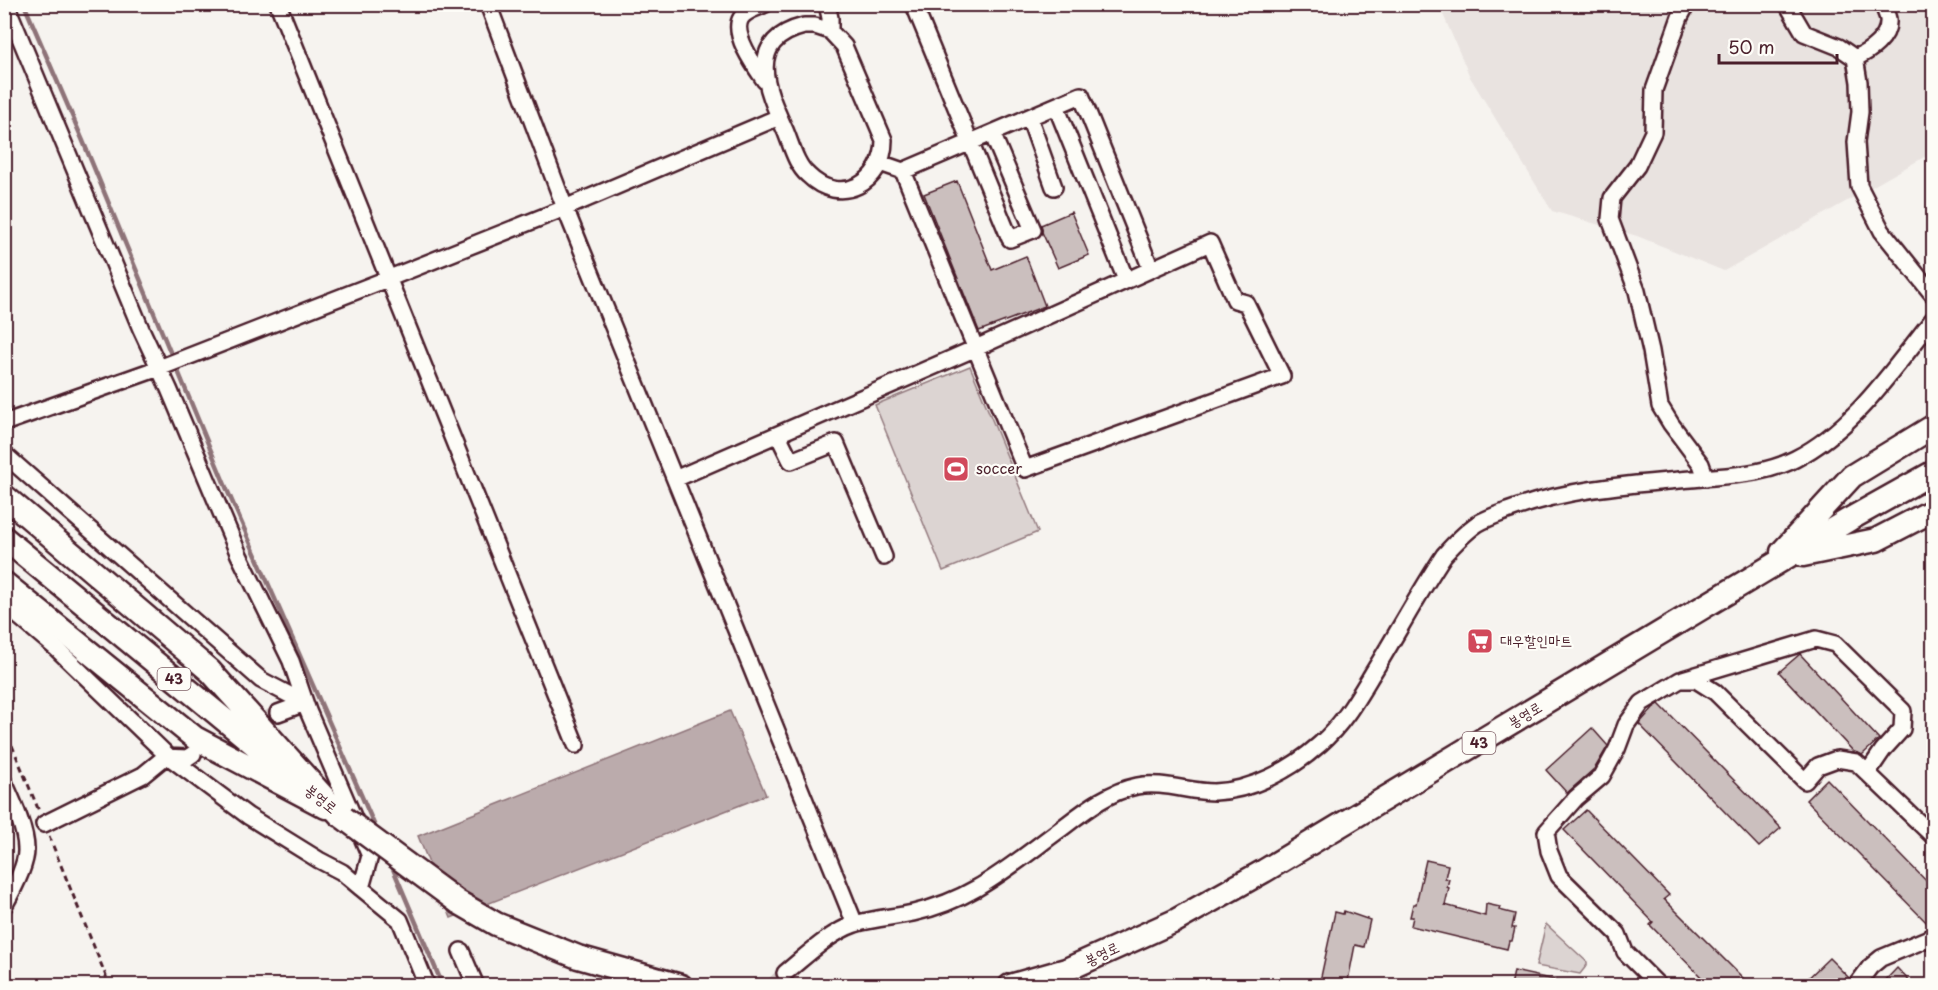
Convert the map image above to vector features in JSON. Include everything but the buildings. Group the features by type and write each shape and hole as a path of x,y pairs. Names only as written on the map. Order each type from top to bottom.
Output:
{"highway":[{"path":"1764,572 1852,476 1934,426"},
{"name":"봉영로","path":"1010,986 1066,970 1175,921 1284,859 1786,558 1934,472"},
{"path":"4,496 210,671 342,817"},
{"path":"1786,558 1876,540 1934,510"},
{"name":"봉영로","path":"4,538 342,817 458,902 496,924 578,957 681,986"},
{"path":"4,583 195,738 342,817"}],"street":[{"path":"6,4 163,367 239,555 291,661 305,703 370,856 361,888"},
{"path":"278,4 576,745"},
{"path":"488,4 565,208 855,924"},
{"path":"765,4 742,16 738,27 750,60 766,82"},
{"path":"826,4 830,18 830,32"},
{"path":"1686,4 1654,90 1653,132 1637,166 1612,198 1610,219 1637,291 1651,351 1660,406 1701,464 1706,478"},
{"path":"1787,4 1804,33 1839,47 1855,58 1860,112 1856,142 1859,186 1882,231 1934,296"},
{"path":"1855,58 1871,51 1882,37 1888,21 1883,4"},
{"path":"914,5 1010,239 1032,230 993,133"},
{"path":"815,26 830,32 844,46 884,140 884,151 875,173 854,188 835,190 821,186 806,174 800,165 779,117 766,82 764,69 765,58 770,46 790,29 815,26"},
{"path":"880,164 903,171 1081,95 1151,269"},
{"path":"1056,106 1125,280"},
{"path":"4,423 163,367 387,279 565,208 779,117"},
{"path":"1029,117 1054,187"},
{"path":"675,479 976,348 1210,243 1235,300 1246,303 1282,376 1024,469 976,348 903,171"},
{"path":"785,973 834,935 855,924 917,912 945,903 976,888 1103,799 1124,790 1151,785 1214,792 1245,786 1270,777 1294,764 1320,744 1345,718 1444,555 1478,523 1537,500 1580,491 1760,471 1794,459 1846,424 1934,318"},
{"path":"778,435 790,461 836,443 884,557"},
{"path":"4,453 261,680 305,703"},
{"path":"4,604 57,650 169,757 248,816 342,872 400,920 427,986"},
{"path":"1659,986 1625,952 1618,934 1559,876 1549,851 1546,832 1576,798 1602,776 1617,749 1626,725 1642,703 1680,680 1816,639 1835,644 1903,711 1902,729 1883,750 1868,772"},
{"path":"1680,680 1696,680 1714,692 1804,781 1818,766 1837,759 1856,762 1934,837"},
{"path":"278,713 305,703"},
{"path":"44,824 143,775 165,757 187,758 193,754"},
{"path":"4,782 18,813 27,850 18,881 4,906"},
{"path":"1856,986 1870,967 1881,958 1934,936"},
{"path":"461,951 476,986"}],"path":[{"path":"4,726 110,986"}],"shaded area":[{"path":"1439,5 1933,5 1933,152 1724,271 1637,236 1552,211 1470,77"},
{"name":"soccer","path":"970,366 1038,532 943,571 875,405"},
{"path":"730,711 766,795 451,918 418,836"},
{"path":"1546,924 1587,962 1580,974 1536,966"}],"waterway":[{"path":"24,4 228,492 377,831"},
{"path":"391,864 443,986"}],"tunnel":[{"path":"205,748 278,713"},
{"path":"772,986 785,973"}],"place":[{"name":"soccer","path":"956,469"},
{"name":"대우할인마트","path":"1480,641"}]}
